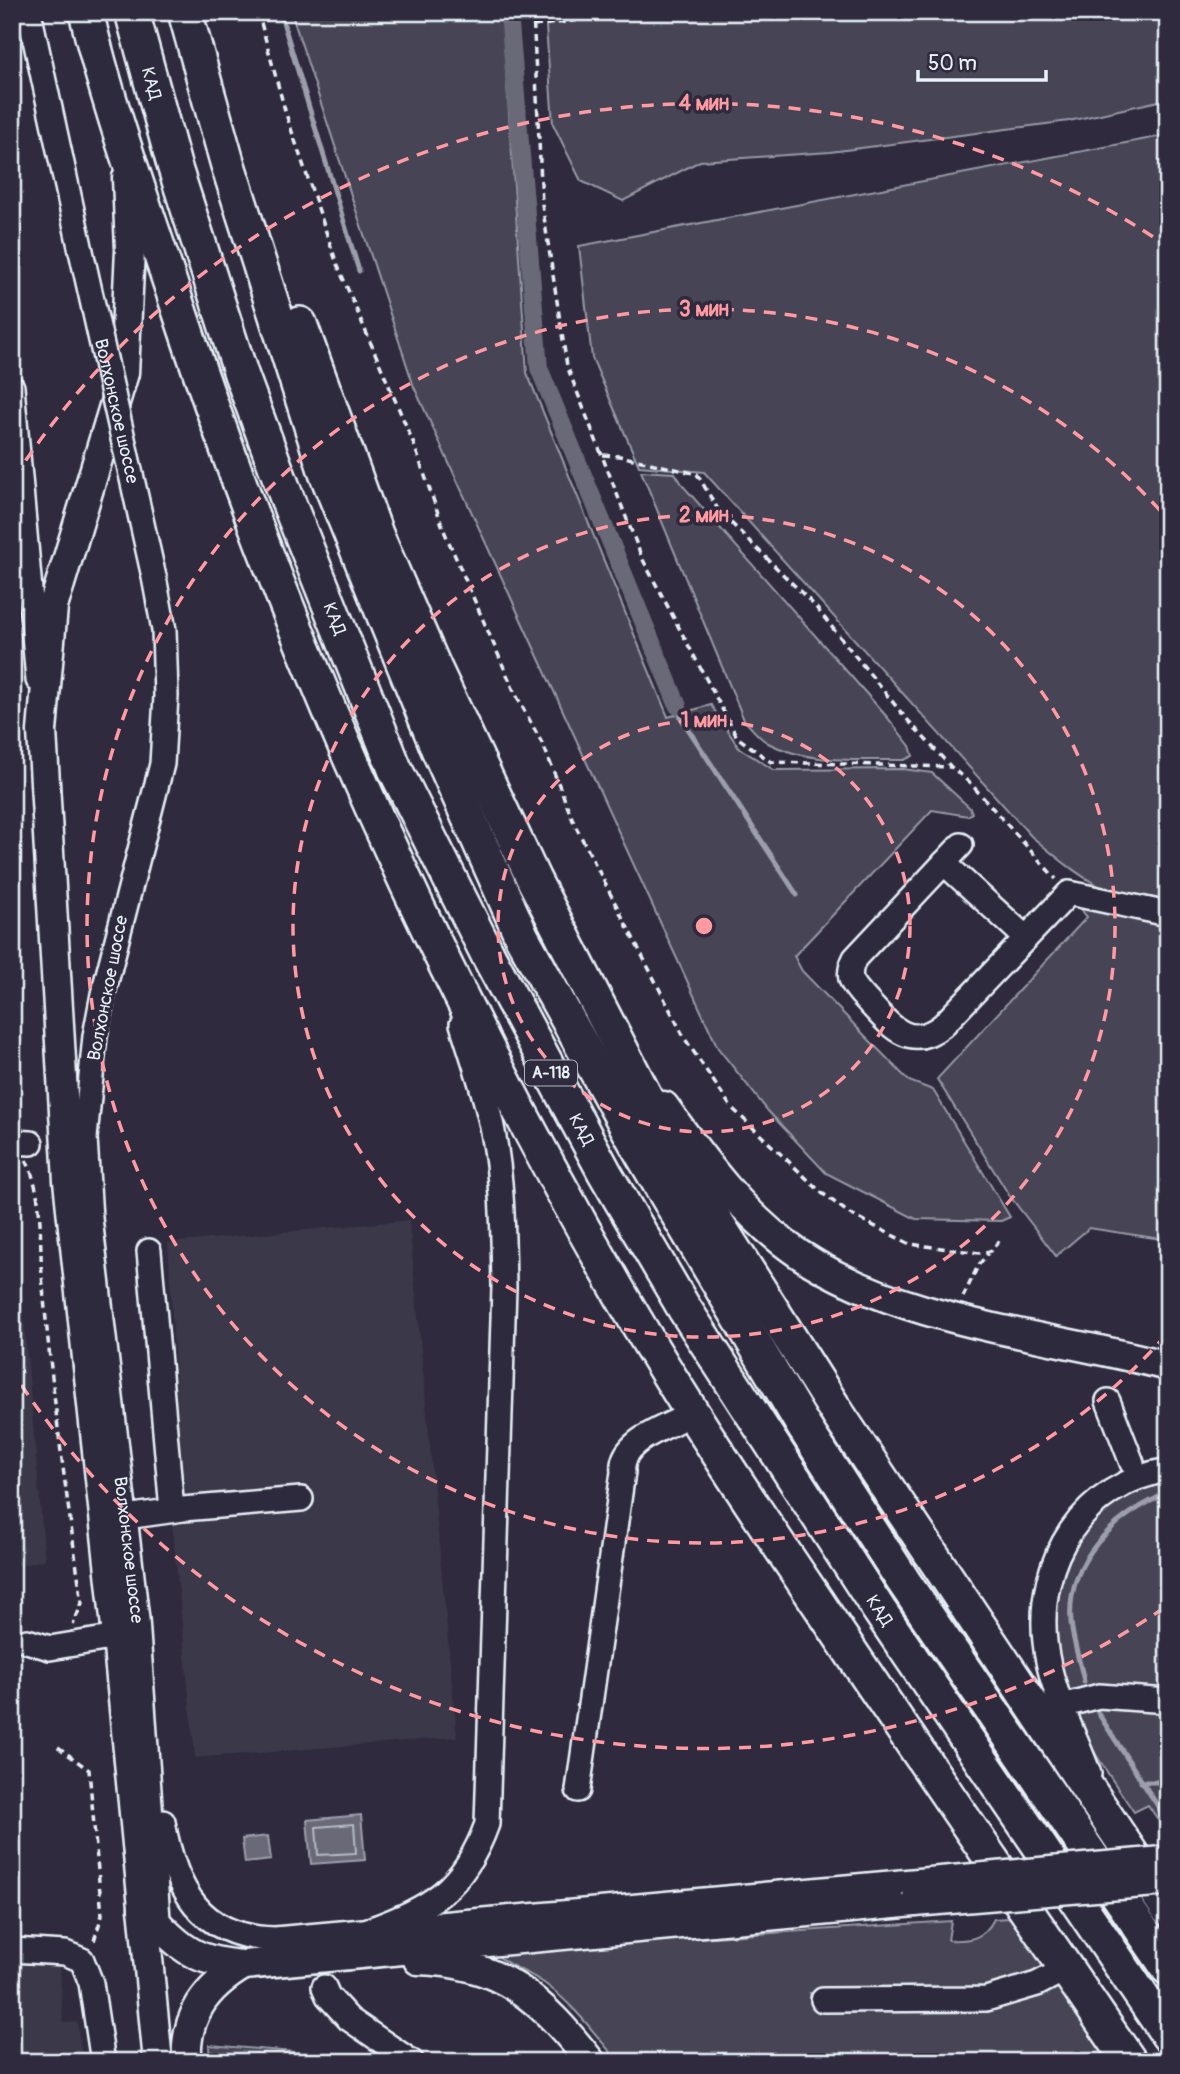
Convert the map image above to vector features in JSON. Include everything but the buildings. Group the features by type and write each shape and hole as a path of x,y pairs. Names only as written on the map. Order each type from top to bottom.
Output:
{"highway":[{"path":"86,12 203,382 248,509 359,785 441,962 623,1299 690,1409 905,1734 1130,2062"},
{"name":"КАД","path":"132,12 174,165 241,373 291,509 396,769 488,955 605,1173 684,1308 878,1610 1168,2035"},
{"name":"КАД","path":"185,12 326,473 438,748 522,937 642,1154 804,1427 904,1583 1168,1968"},
{"path":"208,94 325,387 376,534 488,784 603,1016 700,1196 902,1512 1168,1909"}],"main road":[{"path":"42,731 54,607 124,373 131,250 124,137"},
{"name":"Волхонское шоссе","path":"42,731 68,1181 150,1916 158,2062"},
{"path":"603,1016 700,1156 742,1205 799,1254 862,1286 920,1309 1168,1366"},
{"path":"150,1916 197,1957 215,1964 244,1965 908,1892 1168,1881"},
{"path":"338,1955 435,1961 476,1968 508,1980 542,2006 591,2062"},
{"path":"187,2062 186,2044 192,2020 219,1980 244,1965"}],"street":[{"name":"Волхонское шоссе","path":"29,12 164,630 166,696 162,764 103,994 95,1036 85,1138 90,1218 126,1517 145,1721 150,1916 171,2062"},
{"name":"Волхонское шоссе","path":"12,387 42,731"},
{"path":"961,845 855,958 850,969 851,979 859,991 887,1021 908,1036 932,1034 1069,894 1168,914"},
{"path":"944,863 1026,939"},
{"path":"369,1930 417,1912 448,1887 478,1849 487,1824 504,1287 502,1222 494,1133 485,1094 441,962"},
{"path":"149,1251 173,1510"},
{"path":"1108,1401 1132,1463"},
{"path":"578,1790 623,1472 622,1460 628,1449 685,1417"},
{"path":"1106,1819 1056,1685 1045,1644 1046,1590 1055,1559 1069,1529 1093,1504 1125,1485 1168,1469"},
{"path":"126,1517 173,1510 300,1499"},
{"path":"27,1641 50,1648 117,1637"},
{"path":"1069,1704 1099,1696 1168,1701"},
{"path":"145,1721 166,1839 175,1870 190,1900 202,1912 231,1932 248,1938 908,1892 1168,1858"},
{"path":"12,1950 65,1953 82,1960 92,1983 103,2062"},
{"path":"823,2000 986,1999 1037,1984 1062,1971"},
{"path":"324,1987 328,1996 349,2019 412,2062"}],"path":[{"path":"258,12 286,114 337,264 413,442 445,533 514,693 544,747 574,823 685,1039 730,1107 812,1184 850,1214 910,1244 990,1251"},
{"path":"533,12 542,204 566,366 642,558 737,737 771,762 951,767"},
{"path":"534,26 642,12"},
{"path":"602,455 620,456 698,474 719,511 814,605 904,716 951,767 971,784 1069,894"},
{"path":"23,1148 36,1179 38,1196 42,1276 82,1603 75,1622"},
{"path":"962,1303 964,1290 990,1251 1003,1237"},
{"path":"58,1747 89,1770 102,1915 97,1936"}],"shaded area":[{"path":"291,12 502,12 527,373 668,717 711,705 739,748 774,770 903,769 932,773 970,808 972,813 968,816 932,810 794,956 802,971 909,1081 933,1090 1010,1217 1001,1221 916,1219 826,1173 768,1111 718,1048 414,387"},
{"path":"545,12 1168,12 1168,99 1069,121 830,152 700,161 623,201 581,181 553,124"},
{"path":"1168,135 1168,906 1125,896 1093,883 1031,836 704,472 639,466 592,358 579,246"},
{"path":"641,471 675,473 684,487 887,717 910,746 913,756 904,760 818,758 784,750 768,743 755,732 744,720"},
{"path":"1084,905 1168,924 1168,1240 1089,1228 1056,1256 1009,1195 937,1079 1087,917 1080,908"},
{"path":"12,1181 45,1560 12,1567"},
{"path":"409,1220 457,1737 195,1758 172,1523 183,1516 168,1243"},
{"path":"1168,1477 1168,1834 1148,1805 1134,1812 1099,1760 1070,1706 1059,1670 1054,1635 1056,1600 1065,1568 1081,1538 1104,1512 1133,1492"},
{"path":"1025,1917 1049,1967 1030,1979 1003,1987 936,1994 810,1993 814,2009 994,2008 1047,1988 1064,1986 1123,2062 619,2062 577,2012 558,1994 542,1981 493,1952 951,1921 948,1940 963,1940 981,1935 994,1919"},
{"path":"12,1959 60,1964 63,2023 77,2022 83,2062 12,2062"},
{"path":"209,2045 402,2061 403,2062 210,2062"}],"water":[{"path":"361,1815 365,1860 311,1864 307,1820"},
{"path":"268,1836 271,1860 245,1863 242,1839"}],"waterway":[{"path":"280,12 359,271"},
{"path":"509,12 539,368 678,706"},
{"path":"678,706 681,718 797,895"},
{"path":"1084,1681 1071,1622 1077,1579 1098,1542 1113,1527 1148,1502 1168,1493"},
{"path":"1098,1713 1168,1822"},
{"path":"1141,1782 1168,1782"}]}
